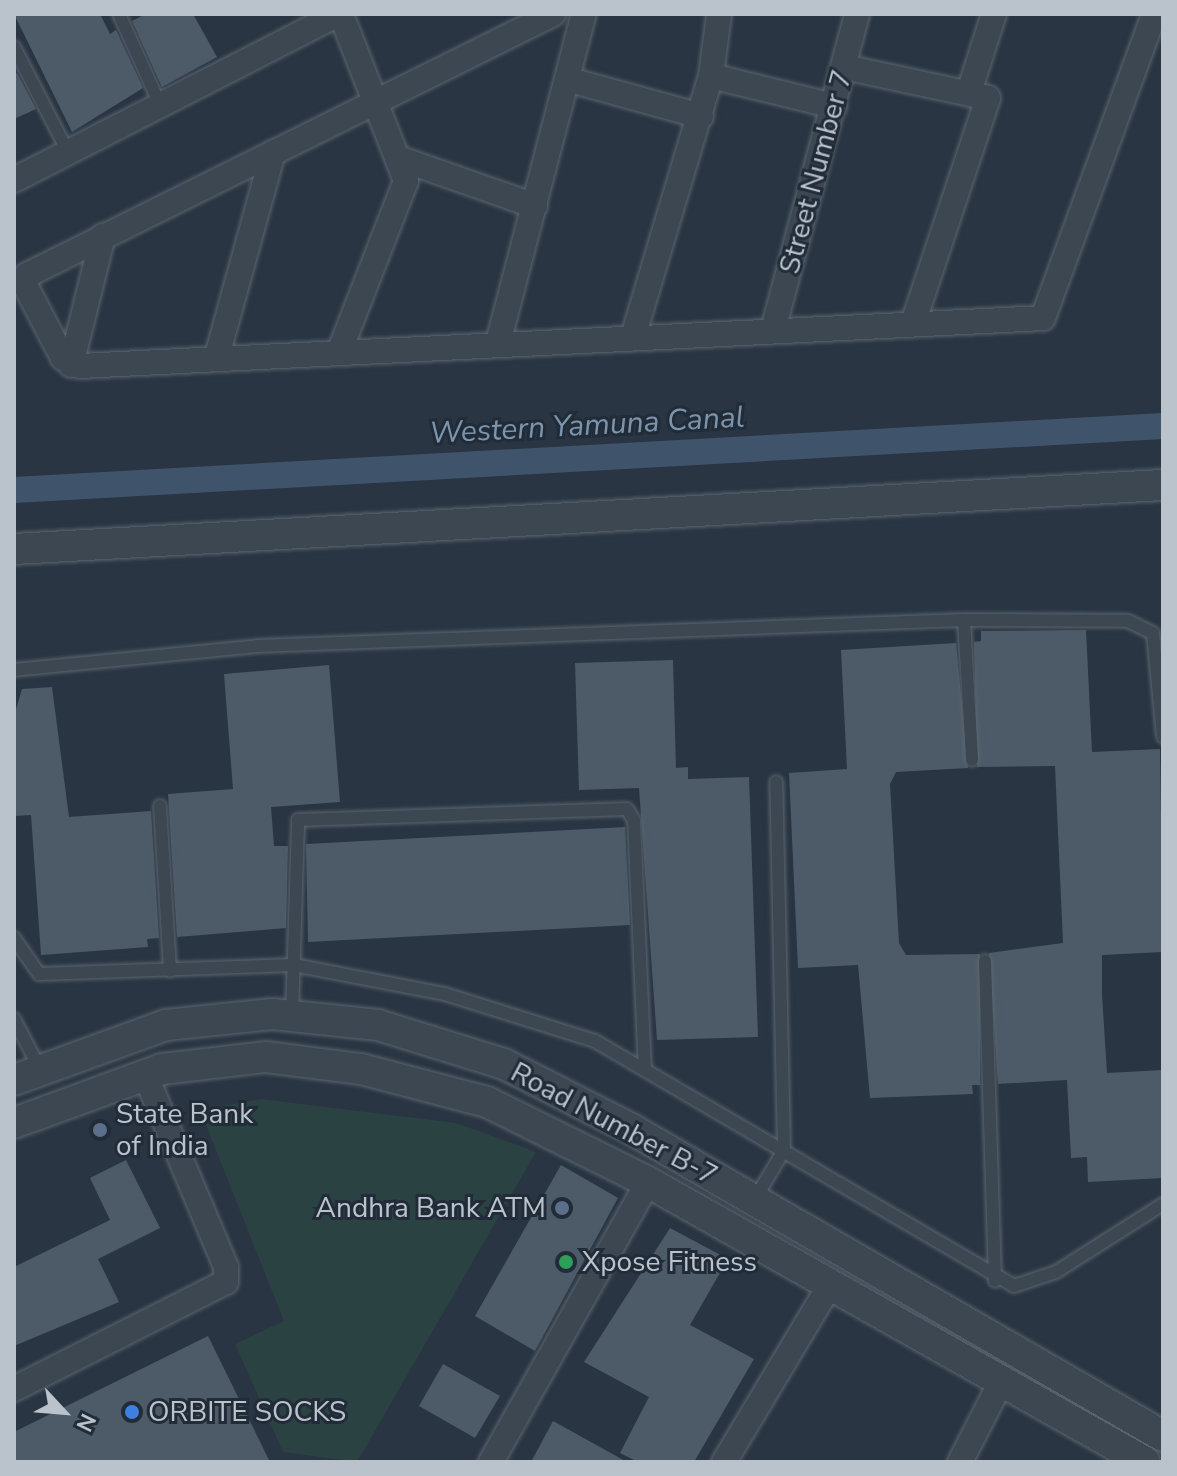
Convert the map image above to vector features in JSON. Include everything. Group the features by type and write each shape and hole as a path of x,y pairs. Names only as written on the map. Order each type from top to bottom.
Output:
{"street":[{"path":"71,365 23,278 553,14"},
{"path":"498,343 570,80 584,14"},
{"path":"633,337 701,116 711,76 719,14"},
{"name":"Street Number 7","path":"773,330 857,14"},
{"path":"970,89 994,14"},
{"path":"71,365 1048,316 1154,14"},
{"path":"14,180 162,109 326,17 377,102 401,159 402,198 340,350"},
{"path":"844,67 985,94 987,105 913,324"},
{"path":"711,76 834,106"},
{"path":"570,80 701,116"},
{"path":"217,356 273,153"},
{"path":"401,159 535,206"},
{"path":"71,365 103,236"},
{"path":"14,549 1163,485"},
{"name":"Road Number B-7","path":"26,1074 166,1025 292,1016 378,1025 504,1064 754,1200 1163,1436"},
{"name":"Road Number B-7","path":"14,1123 145,1074 266,1057 361,1069 487,1102 648,1182 1145,1462"},
{"path":"14,1389 226,1282 226,1267 145,1074"},
{"path":"491,1462 648,1182"},
{"path":"724,1462 830,1285"},
{"path":"960,1462 1002,1380"}],"lane":[{"path":"121,15 162,109"},
{"path":"14,47 69,154"},
{"path":"14,670 257,646 964,620 1143,625 1157,649 1163,737"},
{"path":"964,620 972,760"},
{"path":"754,1200 784,1150 776,782"},
{"path":"160,806 170,971"},
{"path":"292,1016 294,830 303,817 627,809 634,820 645,1067"},
{"path":"14,938 39,974 294,965 445,994 595,1041 645,1067 784,1150 995,1281 1033,1283 1163,1204"},
{"path":"985,961 995,1281"},
{"path":"14,1019 26,1074"}],"green space":[{"path":"261,1099 456,1123 536,1152 357,1462 283,1452 235,1344 284,1321 200,1110"}],"building":[{"path":"14,14 100,14 110,34 116,30 143,88 72,132"},
{"path":"146,14 193,14 217,57 162,87 132,21"},
{"path":"17,73 36,109 14,119 14,75"},
{"path":"1086,630 1092,752 1160,749 1163,952 1102,955 1102,995 1107,1073 1163,1070 1163,1178 1088,1182 1087,1157 1071,1158 1067,1080 998,1084 989,953 1063,943 1055,766 977,767 974,642 981,641 981,631"},
{"path":"956,643 968,768 896,772 890,784 899,943 906,955 980,954 980,1085 972,1085 973,1094 870,1098 858,965 798,968 789,773 847,769 841,650"},
{"path":"673,660 676,768 688,767 688,779 749,777 758,1037 657,1040 639,788 579,790 575,663"},
{"path":"329,665 340,802 271,807 274,846 288,846 286,928 177,937 168,794 233,789 224,674"},
{"path":"52,687 69,817 151,811 159,938 147,939 148,947 41,955 31,815 14,816 14,716 22,689"},
{"path":"625,827 630,925 308,942 306,844"},
{"path":"126,1160 160,1228 98,1259 119,1302 14,1346 14,1267 110,1220 90,1178"},
{"path":"561,1165 618,1198 535,1351 475,1316"},
{"path":"670,1228 728,1259 690,1325 754,1359 694,1462 638,1462 620,1453 649,1397 584,1362"},
{"path":"208,1336 270,1462 14,1462 14,1432"},
{"path":"443,1364 500,1396 475,1438 419,1406"},
{"path":"553,1421 627,1462 531,1462"}],"waterway":[{"name":"Western Yamuna Canal","path":"14,490 1163,426"}],"place":[{"name":"State Bank of India","path":"100,1130"},
{"name":"Andhra Bank ATM","path":"562,1208"},
{"name":"Xpose Fitness","path":"566,1262"},
{"name":"ORBITE SOCKS","path":"132,1412"}]}
